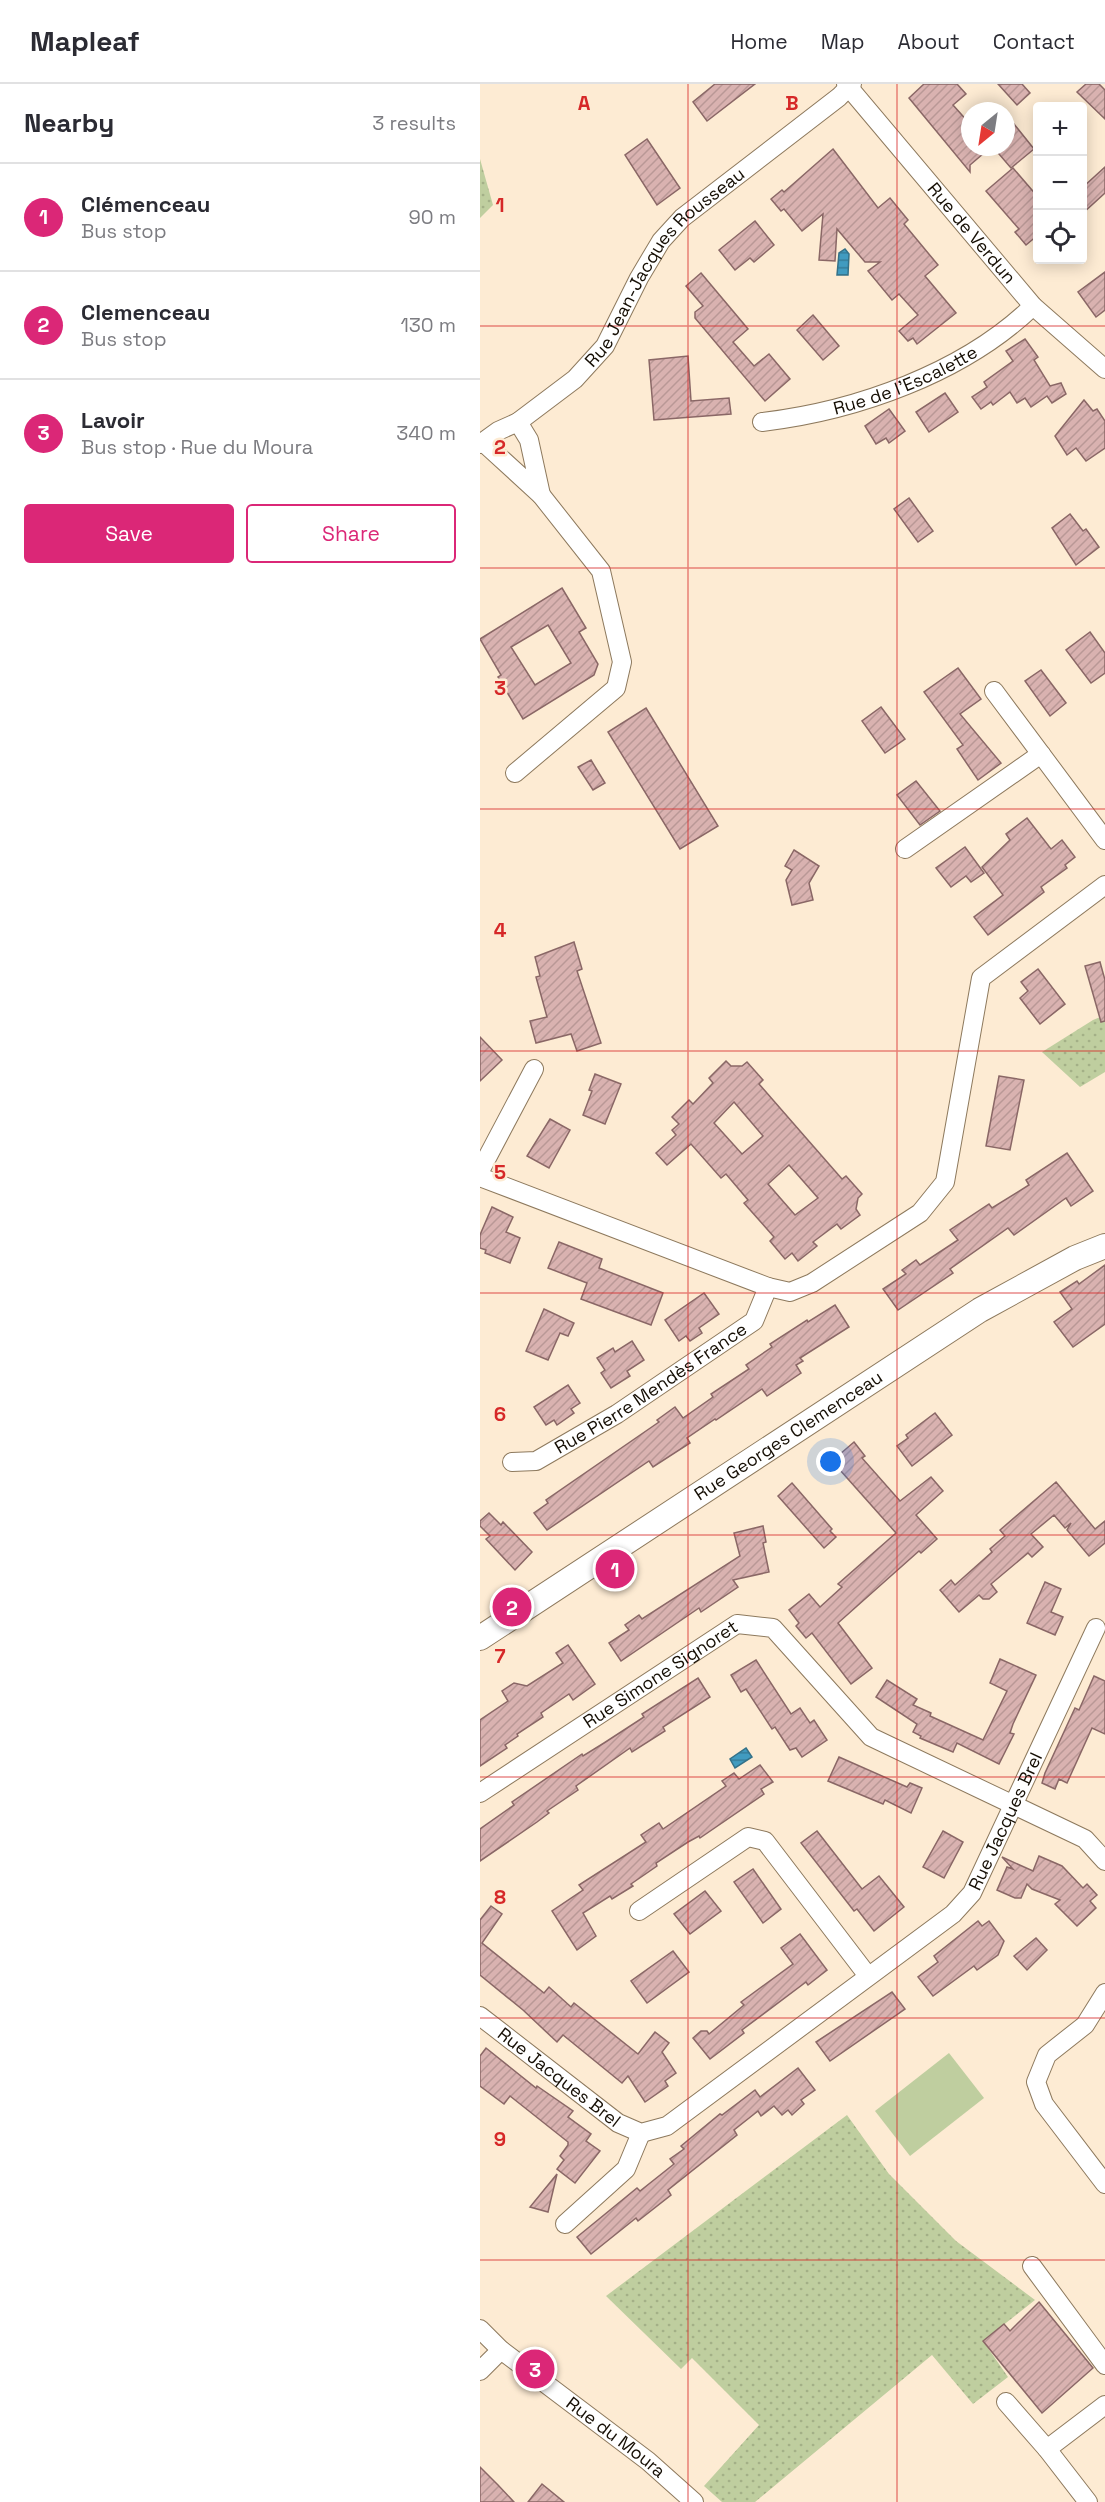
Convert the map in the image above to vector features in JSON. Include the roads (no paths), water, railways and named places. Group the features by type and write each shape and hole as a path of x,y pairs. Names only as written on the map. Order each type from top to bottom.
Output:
{"street":[{"name":"Rue de Verdun","path":"849,85 1033,306 1105,369"},
{"name":"Rue Jean-Jacques Rousseau","path":"482,443 498,431 518,422 575,379 605,346 650,259 661,241 682,218 839,97 849,85"},
{"name":"Rue de l'Escalette","path":"762,422 802,417 854,404 937,370 991,340 1033,306"},
{"path":"518,422 529,440 541,495"},
{"path":"482,443 541,495 601,571 622,662 616,688 515,773"},
{"path":"994,691 1105,840"},
{"path":"905,849 1041,754"},
{"path":"480,1177 768,1287 790,1292 812,1283 920,1213 945,1182 981,978 1105,885"},
{"path":"480,1171 534,1069"},
{"name":"Rue Georges Clemenceau","path":"480,1638 980,1310 1075,1258 1105,1246"},
{"name":"Rue Pierre Mendès France","path":"512,1462 536,1461 617,1414 754,1321 768,1287"},
{"name":"Rue Simone Signoret","path":"480,1793 737,1624 773,1628 871,1737 1084,1839 1105,1861"},
{"name":"Rue Jacques Brel","path":"480,2016 618,2123 641,2133 667,2126 953,1914 972,1893 1096,1628"},
{"path":"639,1911 748,1837 765,1840 868,1976"},
{"path":"1105,1993 1084,2025 1047,2055 1036,2082 1044,2104 1105,2184"},
{"name":"Rue Jacques Brel","path":"565,2224 626,2169 641,2133"},
{"path":"1032,2266 1105,2366"},
{"name":"Rue du Moura","path":"480,2329 501,2350 648,2461 694,2502"},
{"path":"480,2371 501,2350"},
{"path":"1006,2402 1047,2449 1088,2502"},
{"path":"1047,2449 1105,2405"}],"water":[{"path":"845,249 849,254 848,275 837,275 839,253"},
{"path":"746,1748 752,1757 735,1768 730,1759"}],"place":[{"name":"Clémenceau","path":"615,1569"},
{"name":"Clemenceau","path":"512,1607"},
{"name":"Lavoir","path":"535,2369"}]}
